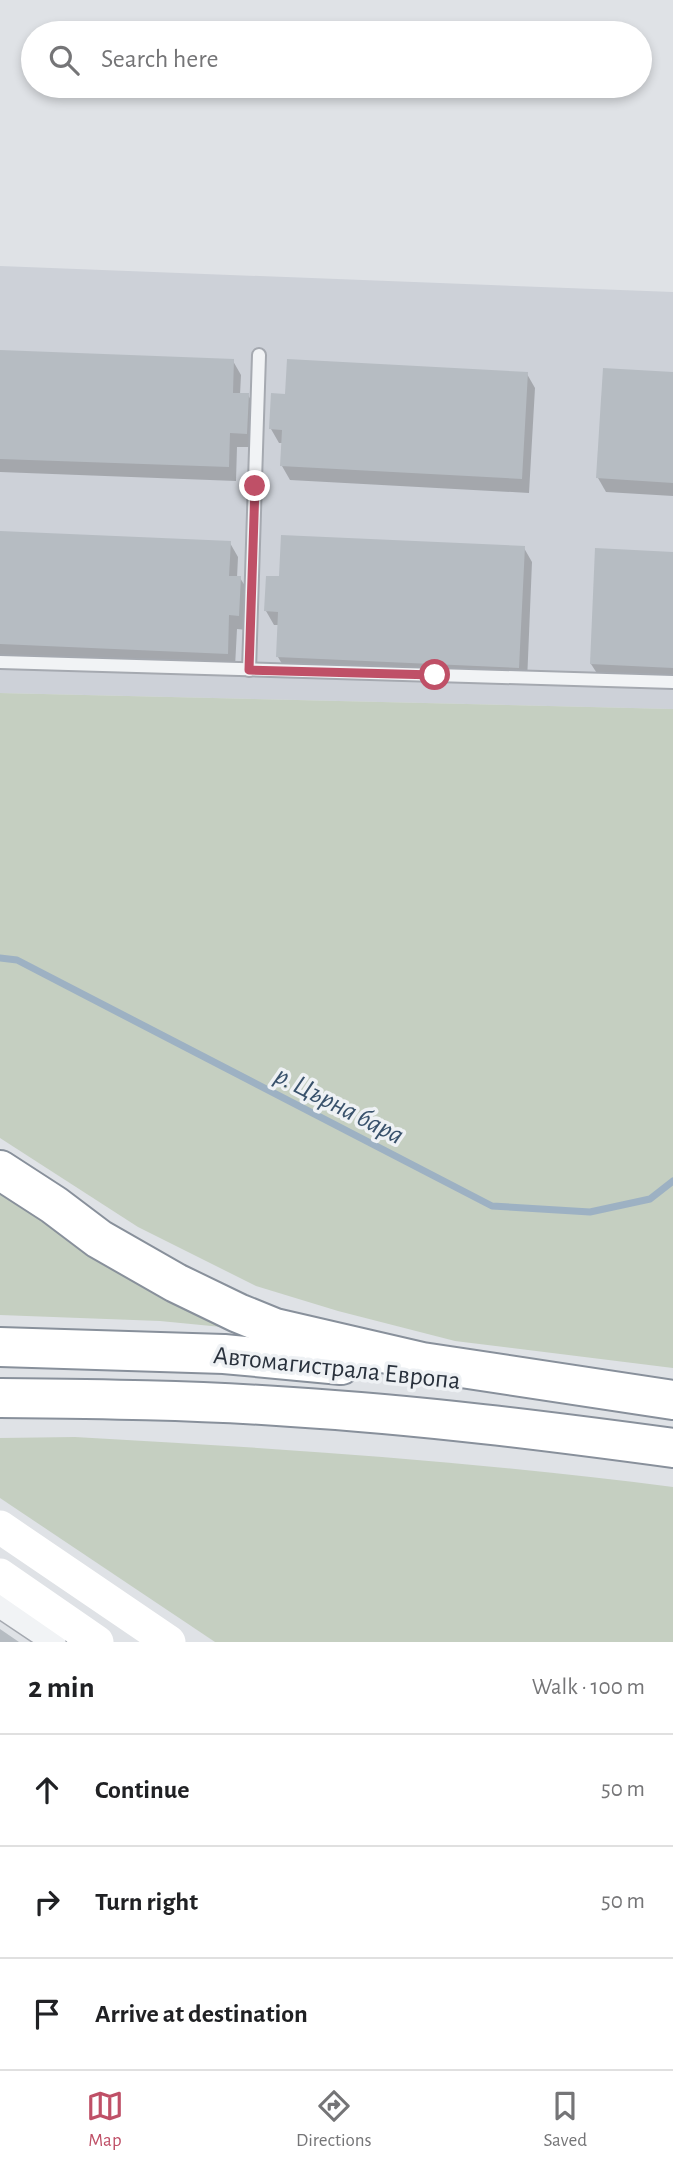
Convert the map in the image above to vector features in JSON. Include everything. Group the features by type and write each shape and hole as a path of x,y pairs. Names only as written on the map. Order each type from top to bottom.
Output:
{"highway":[{"path":"0,1170 54,1205 99,1239 176,1283 275,1328 422,1362 673,1402"},
{"name":"Автомагистрала Европа","path":"0,1347 224,1354 673,1402"},
{"name":"Автомагистрала Европа","path":"0,1398 153,1400 292,1407 450,1420 673,1448"},
{"path":"575,1436 673,1456"}],"main road":[{"path":"0,1527 169,1642"},
{"path":"0,1576 97,1642"}],"street":[{"path":"0,1606 54,1642"}],"lane":[{"path":"249,670 259,355"},
{"path":"0,662 673,682"}],"shaded area":[{"path":"0,266 673,292 673,709 0,693"}],"green space":[{"path":"0,693 673,709 673,1368 455,1341 338,1311 256,1286 138,1227 0,1138"},
{"path":"0,1194 100,1259 232,1328 160,1321 0,1315"},
{"path":"75,1437 374,1456 673,1487 673,1642 215,1642 0,1498 0,1438"}],"building":[{"path":"0,350 234,359 233,393 249,393 247,434 230,433 229,467 0,459"},
{"path":"287,359 528,372 522,479 280,466 282,430 269,429 271,393 285,394"},
{"path":"603,368 673,372 673,483 596,478"},
{"path":"0,531 231,541 229,576 241,576 239,616 229,615 228,654 0,644"},
{"path":"281,535 525,546 519,668 276,657 278,612 264,611 266,576 279,576"},
{"path":"595,548 673,552 673,668 590,664"},
{"path":"0,1629 19,1642 0,1642"}],"waterway":[{"name":"р. Църна бара","path":"0,958 17,960 492,1206 590,1212 650,1199 673,1181"}],"route":[{"path":"255,486 249,670 435,675"}]}
